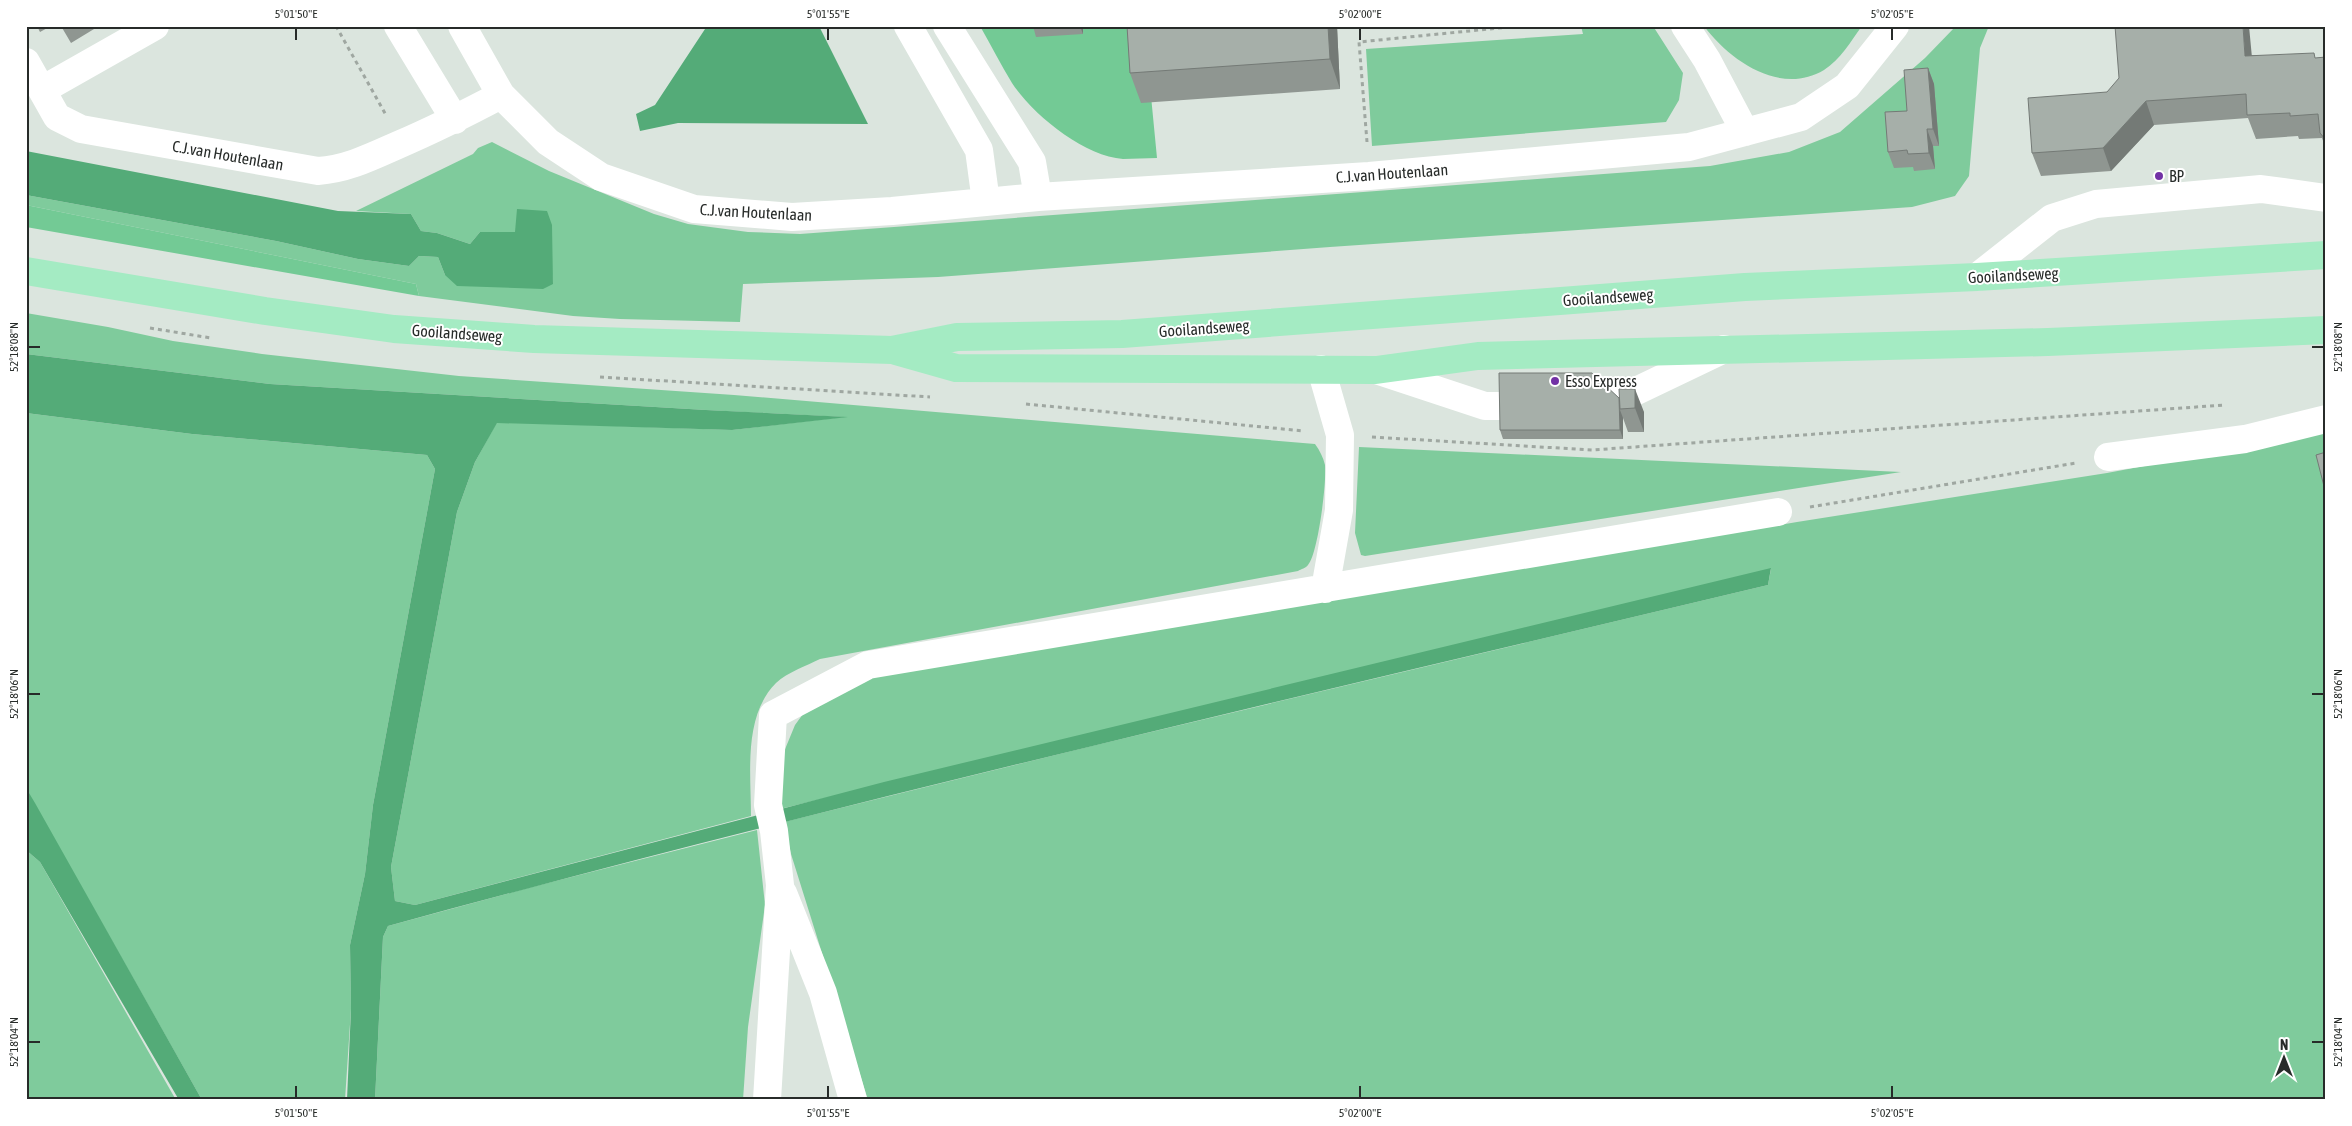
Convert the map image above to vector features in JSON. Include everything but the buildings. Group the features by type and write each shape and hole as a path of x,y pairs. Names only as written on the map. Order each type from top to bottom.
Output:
{"main road":[{"name":"Gooilandseweg","path":"26,271 394,329 534,339 892,350 957,337 1122,334 1745,287 1977,277 2326,255"},
{"name":"Gooilandseweg","path":"892,350 956,368 1376,370 1478,356 2048,342 2326,330"}],"street":[{"path":"42,90 155,26"},
{"path":"398,26 455,120"},
{"name":"C.J.van Houtenlaan","path":"462,26 501,95 548,142 601,177 694,209 792,217 892,211 1038,197 1369,176 1689,147 1801,117 1848,86 1895,26"},
{"path":"908,26 979,150 986,202"},
{"path":"947,26 1032,162 1038,197"},
{"path":"1685,26 1707,60 1745,132"},
{"name":"C.J.van Houtenlaan","path":"26,62 57,117 81,129 318,171 337,170 455,120 501,95"},
{"path":"1977,277 2052,218 2096,204 2261,189 2326,198"},
{"path":"1376,370 1485,406 1606,405 1724,349"},
{"path":"1321,369 1340,435 1339,510 1325,589"},
{"path":"2108,457 2245,439 2326,419"},
{"path":"766,1100 780,885 771,818 772,715 868,665 1778,512"},
{"path":"780,885 823,994 853,1100"}],"path":[{"path":"336,26 402,143"},
{"path":"1369,176 1359,42 1519,26"},
{"path":"1778,512 2108,457"}],"shaded area":[{"path":"707,26 819,26 868,124 678,123 640,131 636,114 655,105"},
{"path":"980,26 1134,26 1151,96 1157,158 1123,159 1108,156 1076,142 1061,132 1021,95 1012,83"},
{"path":"1581,26 1653,26 1683,73 1679,100 1666,122 1372,146 1366,49 1583,34"},
{"path":"1704,26 1862,26 1845,50 1830,66 1808,77 1791,79 1774,77 1742,62 1715,39"},
{"path":"1956,26 1989,26 1980,48 1969,176 1955,196 1912,207 1330,247 938,277 743,284 740,322 573,316 419,296 416,284 26,205 26,195 276,241 358,259 409,266 419,256 438,257 445,275 553,283 552,274 515,232 480,232 470,244 437,233 421,231 411,214 356,211 473,154 478,148 492,142 549,171 654,214 688,224 748,232 800,234 1710,166 1789,152 1840,132 1925,58"},
{"path":"26,151 338,211 411,214 421,231 437,233 470,244 480,232 515,232 517,209 547,211 552,225 553,284 543,289 457,286 445,275 438,257 419,256 409,266 358,259 276,241 26,195"},
{"path":"26,205 416,284 419,296 26,227"},
{"path":"26,313 108,327 173,341 262,354 459,376 734,395 1315,444 1325,465 1325,486 1321,517 1312,558 1307,566 1298,571 820,659 781,679 765,696 758,712 751,746 751,816 415,905 395,901 391,867 457,512 475,462 497,422 732,430 843,417 270,384 26,354"},
{"path":"26,354 270,384 848,417 732,430 497,423 475,462 457,512 391,867 395,901 415,905 884,782 1771,568 1768,585 904,792 732,835 388,926 383,937 375,1100 347,1100 351,1009 350,945 365,874 373,805 435,469 427,455 192,434 26,413"},
{"path":"26,413 192,434 427,455 435,469 373,805 365,874 350,945 351,1009 345,1100 202,1100 26,789"},
{"path":"2326,432 2326,1100 868,1100 791,854 784,822 1092,746 1768,585 1771,569 780,809 781,759 795,725 814,699 848,680 1797,522 2107,473"},
{"path":"1359,447 1901,472 1365,556 1361,555 1355,533"},
{"path":"26,788 202,1100 179,1100 40,862 26,850"},
{"path":"757,830 765,905 748,1027 743,1100 375,1100 383,937 388,926 528,888"},
{"path":"26,850 40,862 176,1100 26,1100"}],"place":[{"name":"BP","path":"2159,176"},
{"name":"Esso Express","path":"1555,381"}]}
